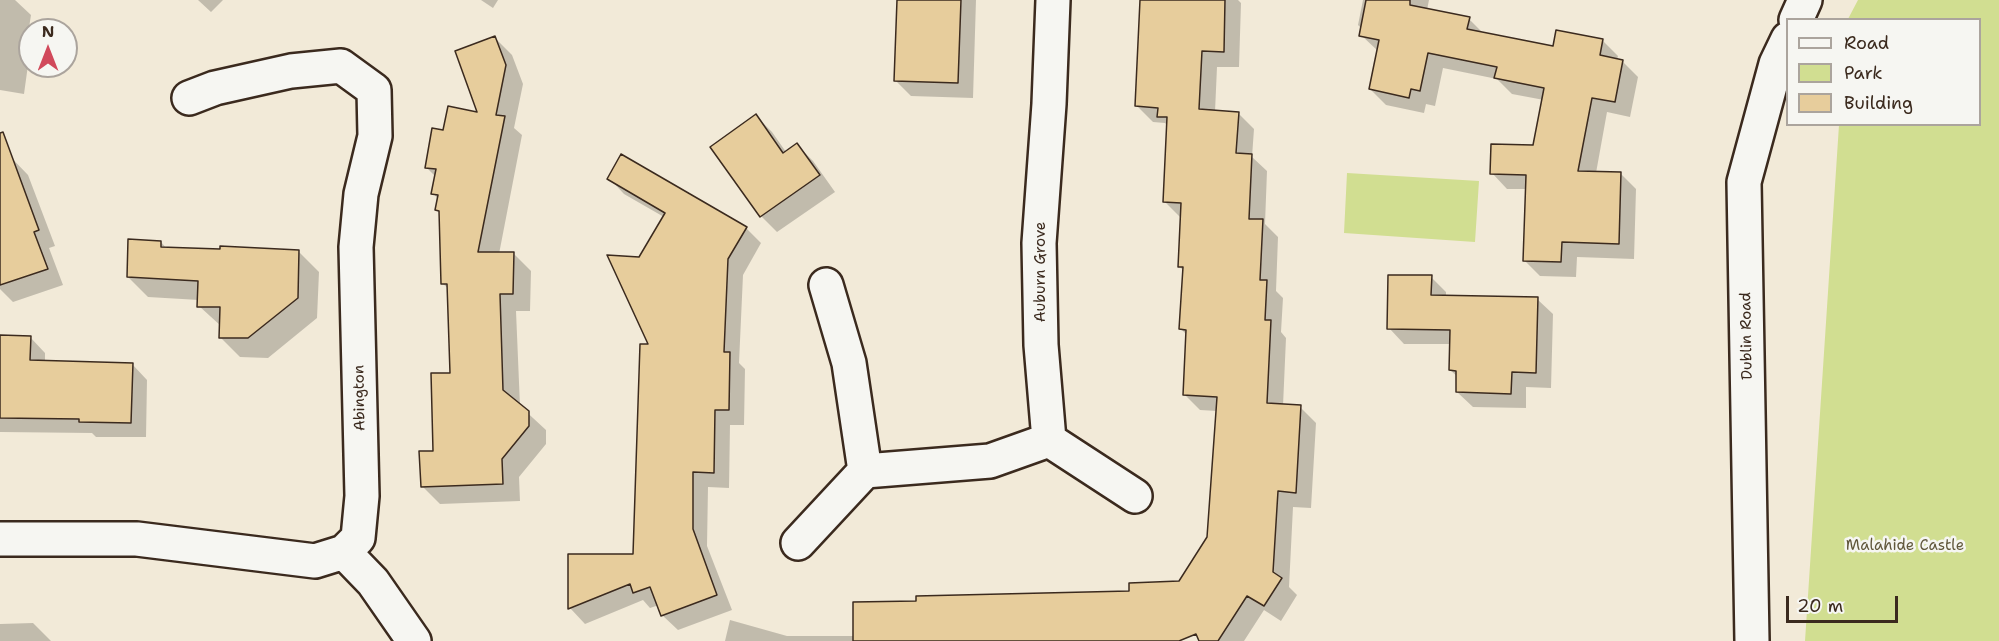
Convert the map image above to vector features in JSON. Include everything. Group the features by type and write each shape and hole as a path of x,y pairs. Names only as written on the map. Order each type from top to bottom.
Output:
{"street":[{"name":"Auburn Grove","path":"1049,440 1041,345 1039,243 1049,105 1053,0"},
{"name":"Dublin Road","path":"1752,641 1744,182 1776,64 1786,43"},
{"name":"Abington","path":"189,98 215,88 291,71 341,66 374,90 375,136 361,194 356,247 362,496 358,537 344,552"},
{"path":"826,285 849,363 865,471"},
{"path":"798,543 865,471 990,461 1049,440 1135,496"},
{"path":"0,539 137,539 315,561 344,552 373,582 414,641"}],"green space":[{"name":"Malahide Castle","path":"1858,0 1999,0 1999,641 1805,641 1839,126 1981,126 1981,18 1849,18"},
{"path":"1347,173 1479,181 1475,242 1344,233"}],"building":[{"path":"897,0 961,0 958,83 894,81"},
{"path":"1140,0 1225,0 1224,52 1202,51 1199,109 1239,112 1236,153 1252,154 1249,219 1263,219 1260,280 1267,280 1265,320 1271,320 1267,403 1301,405 1296,493 1278,491 1273,572 1282,578 1264,606 1247,596 1218,641 1199,641 1196,634 1179,641 853,641 853,602 916,601 916,596 1129,591 1129,583 1179,581 1207,537 1217,397 1183,395 1186,330 1179,329 1183,267 1178,267 1181,203 1163,202 1167,117 1157,117 1158,108 1135,106"},
{"path":"1366,0 1410,0 1410,5 1470,17 1467,29 1553,46 1556,30 1603,39 1600,55 1623,60 1615,102 1592,98 1578,171 1621,172 1619,244 1562,242 1561,262 1523,261 1526,175 1490,174 1491,144 1533,145 1544,88 1494,78 1497,67 1428,53 1420,91 1411,89 1409,98 1369,89 1379,40 1359,36"},
{"path":"495,36 506,65 496,115 505,116 478,252 514,252 513,294 500,294 503,390 529,411 529,426 502,459 503,484 421,487 419,451 433,451 431,373 450,373 447,284 441,284 439,211 435,210 438,195 431,194 436,169 425,168 432,128 443,130 448,106 477,112 455,51"},
{"path":"756,114 783,153 797,143 820,175 760,217 710,147"},
{"path":"3,132 39,230 34,232 48,269 0,285 0,133"},
{"path":"621,154 747,227 728,259 724,352 730,352 729,410 715,410 714,473 693,472 693,529 717,595 661,616 650,587 633,593 630,584 568,609 568,554 633,554 640,344 648,344 607,255 639,257 665,213 607,179"},
{"path":"128,239 161,241 161,247 220,249 220,246 299,250 298,298 248,338 219,338 220,307 197,307 198,281 127,277"},
{"path":"1388,275 1432,275 1431,295 1538,297 1536,373 1512,372 1511,394 1456,392 1456,371 1449,370 1450,330 1387,329"},
{"path":"0,335 31,336 30,360 133,363 131,423 79,422 79,419 0,418"}]}
